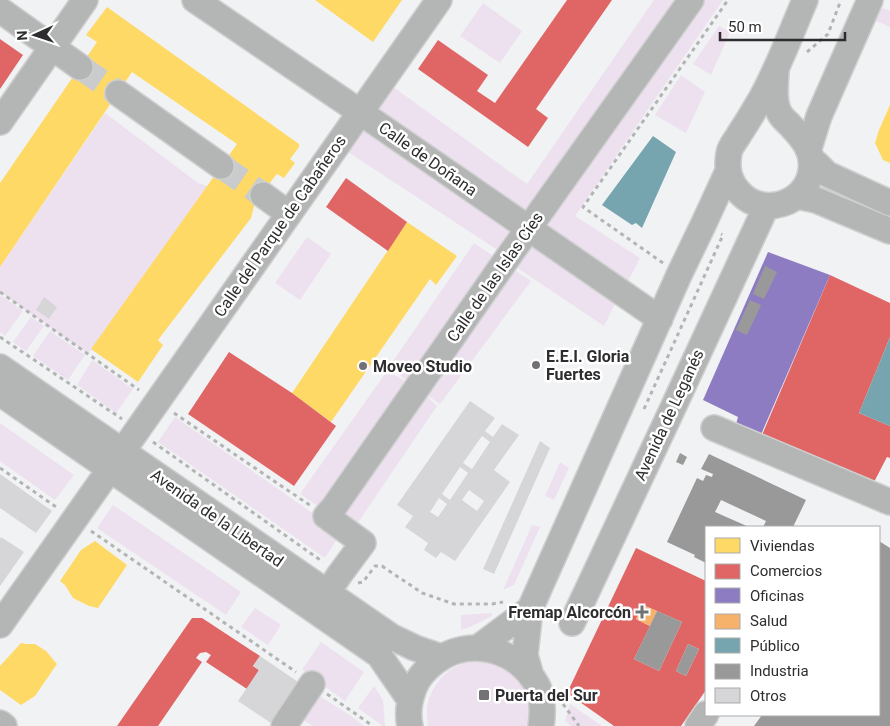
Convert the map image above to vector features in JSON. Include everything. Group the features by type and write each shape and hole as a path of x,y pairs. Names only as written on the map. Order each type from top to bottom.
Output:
{"street":[{"path":"0,122 85,0"},
{"name":"Calle de Doñana","path":"195,0 660,319"},
{"name":"Calle del Parque de Cabañeros","path":"0,625 439,0"},
{"name":"Calle de las Islas Cíes","path":"326,516 691,0"},
{"path":"531,676 525,655 530,609 679,275 728,171 729,150 762,97 805,0"},
{"path":"805,146 870,0"},
{"path":"0,10 80,67"},
{"path":"776,69 775,98 780,114 818,164 827,174 890,203"},
{"path":"118,93 221,166"},
{"path":"704,223 723,210 756,203 782,205 797,196 806,186 811,173 805,146 777,122 758,123 741,133"},
{"path":"728,171 734,188 756,203"},
{"path":"263,196 289,214"},
{"path":"797,196 816,200 890,231"},
{"name":"Avenida de Leganés","path":"572,623 671,412 756,203"},
{"name":"Avenida de la Libertad","path":"0,367 116,460 379,655 410,700"},
{"name":"Avenida de la Libertad","path":"0,393 334,583 392,637 441,657"},
{"path":"714,428 890,502"},
{"path":"326,516 363,543 334,583"},
{"path":"479,647 530,609"},
{"path":"410,726 408,720 410,700 416,683 427,668 441,657 459,649 479,647 500,652 518,663 531,676 538,686 541,698 543,718 541,726"},
{"path":"284,726 312,684"},
{"path":"698,726 705,716"},
{"path":"0,723 4,726"}],"path":[{"path":"679,275 583,207 728,0"},
{"path":"807,52 828,34 841,0"},
{"path":"0,292 139,390"},
{"path":"0,338 138,430 334,583 363,582 374,566 382,566 422,593 454,604 492,604 515,600 530,609"},
{"path":"172,412 326,516"},
{"path":"0,468 373,726"},
{"path":"559,699 578,726"}],"shaded area":[{"path":"654,0 684,0 527,218 369,111 388,83 527,184"},
{"path":"696,0 723,0 575,216 640,258 625,287 538,226"},
{"path":"483,3 522,31 500,63 460,36"},
{"path":"883,8 890,11 890,27 874,20 877,11"},
{"path":"719,26 730,32 711,75 693,64"},
{"path":"681,75 705,92 686,133 655,115"},
{"path":"105,113 198,183 207,186 88,354 0,292 0,267"},
{"path":"363,122 519,229 502,253 345,150"},
{"path":"530,235 618,298 604,326 510,263"},
{"path":"307,237 331,254 300,300 275,283"},
{"path":"474,243 499,260 413,385 389,367"},
{"path":"504,263 531,281 440,404 421,391 437,406 353,530 300,494 387,371 416,387"},
{"path":"0,295 23,311 5,336 0,332"},
{"path":"31,317 44,326 26,351 13,342"},
{"path":"50,331 85,355 68,380 33,356"},
{"path":"92,360 133,389 116,413 77,385"},
{"path":"175,417 341,533 325,558 158,442"},
{"path":"0,423 74,475 55,500 0,461"},
{"path":"560,462 569,468 554,500 545,496"},
{"path":"113,505 241,592 226,615 97,528"},
{"path":"532,525 540,527 514,585 503,590"},
{"path":"255,608 281,625 268,645 241,627"},
{"path":"492,613 492,616 461,630 461,615"},
{"path":"321,642 364,672 345,701 302,670"},
{"path":"484,661 501,666 515,675 525,690 531,706 530,726 428,726 428,705 433,689 438,681 460,665 468,662"},
{"path":"374,686 383,700 385,726 358,708"},
{"path":"315,693 364,726 313,726 300,718"},
{"path":"570,704 602,726 571,726 565,721"}],"building: Viviendas":[{"path":"315,0 402,0 373,42"},
{"path":"107,7 299,144 299,147 290,159 295,163 284,178 277,174 272,180 254,206 251,218 158,340 163,345 138,382 91,349 237,144 132,72 0,267 0,183 97,42 86,35"},
{"path":"890,105 890,163 883,160 875,143"},
{"path":"407,222 457,256 436,285 430,279 331,422 292,393"},
{"path":"95,541 127,565 98,608 73,598 65,585 60,581 81,550"},
{"path":"21,643 35,644 46,651 57,664 35,696 21,705 0,690 0,666"}],"building: Comercios":[{"path":"567,0 612,0 536,109 548,118 528,147 418,69 438,40 488,75 477,91 495,103"},
{"path":"0,39 23,55 0,89"},
{"path":"346,178 407,222 388,251 326,207"},
{"path":"830,275 890,303 890,337 859,413 890,426 890,458 887,457 873,484 762,435"},
{"path":"229,352 292,393 336,426 294,486 188,414"},
{"path":"636,548 705,581 705,691 681,726 614,726 567,693","holes":["643,605 682,622 659,671 634,659 650,626 636,619","688,644 699,649 686,676 676,671"]},
{"path":"192,618 202,618 260,656 253,666 259,670 247,689 206,662 211,655 206,652 200,653 196,658 202,662 158,726 117,726"}],"building: Oficinas":[{"path":"768,252 830,275 760,437 735,428 738,417 703,400"}],"building: Salud":[{"path":"642,605 657,611 650,626 636,619"}],"building: Público":[{"path":"653,136 676,152 642,228 636,223 632,225 602,205"},
{"path":"890,337 890,426 859,413"}],"building: Industria":[{"path":"765,266 777,272 764,299 753,294"},
{"path":"750,300 761,305 747,335 736,330"},
{"path":"680,453 687,457 683,465 676,462"},
{"path":"709,454 806,500 793,526 764,526 766,521 721,500 715,512 747,526 705,526 705,562 694,557 695,555 667,542 697,478 703,481 706,475 712,477 713,474 701,469"},
{"path":"880,542 890,548 890,726 754,726 761,716 880,716"},
{"path":"657,611 682,622 659,671 634,659"},
{"path":"688,644 699,649 686,676 676,671"}],"building: Otros":[{"path":"44,297 57,307 49,319 36,310"},
{"path":"470,401 495,418 485,431 493,437 502,424 519,435 494,470 510,482 455,561 441,552 436,558 424,550 428,543 405,527 413,516 397,505","holes":["482,436 490,442 472,469 463,463","460,467 468,473 450,500 442,494","469,490 484,501 477,511 462,500","439,498 447,504 438,517 430,512"]},
{"path":"540,441 550,448 494,574 483,569"},
{"path":"0,474 52,511 36,533 0,508"},
{"path":"1,537 24,552 0,586 0,539"},
{"path":"260,656 301,684 274,725 238,701 259,670 253,666"}],"tunnel":[{"path":"80,67 118,93"},
{"path":"221,166 263,195"}],"place":[{"name":"E.E.I. Gloria Fuertes","path":"536,365"},
{"name":"Moveo Studio","path":"363,366"},
{"name":"Fremap Alcorcón","path":"642,612"},
{"name":"Puerta del Sur","path":"484,695"}]}
